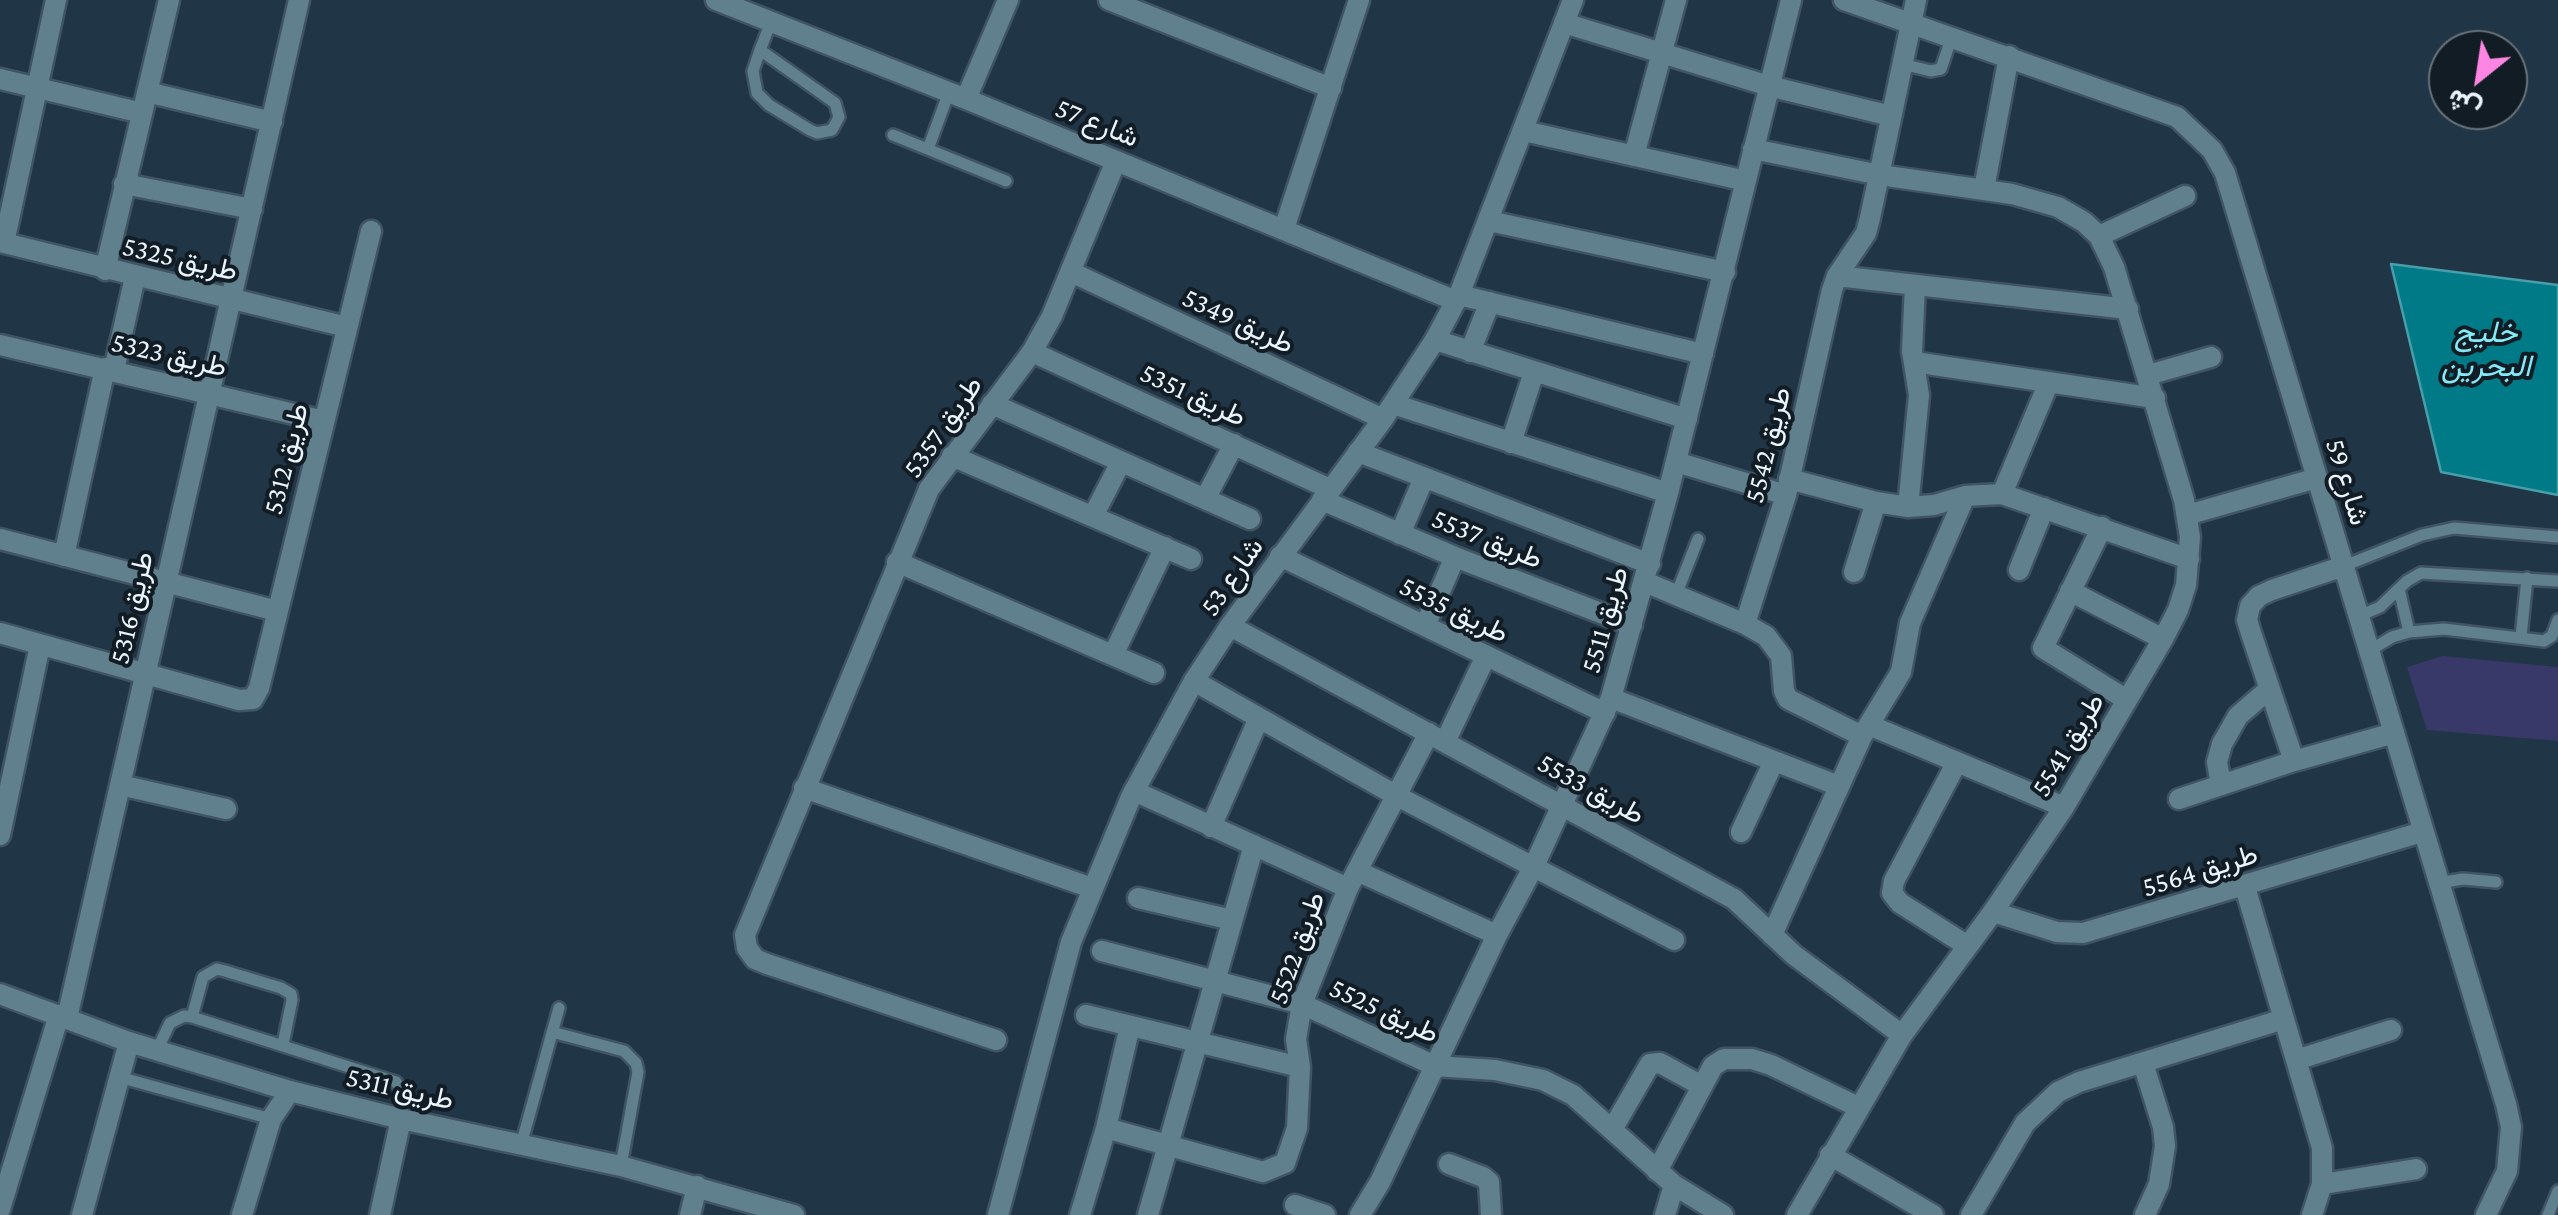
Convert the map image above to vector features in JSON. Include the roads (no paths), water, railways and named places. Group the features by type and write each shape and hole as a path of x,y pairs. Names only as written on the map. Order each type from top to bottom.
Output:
{"street":[{"path":"2,243 56,0"},
{"path":"105,270 169,0"},
{"name":"طريق 5316","path":"0,1209 62,1017 120,785 300,0"},
{"name":"شارع 57","path":"716,0 1457,298 1490,302 1703,354"},
{"path":"958,95 1008,0"},
{"path":"1109,0 1330,88"},
{"path":"1284,229 1359,0"},
{"name":"شارع 53","path":"998,1215 1053,1002 1092,888 1134,791 1194,681 1230,626 1388,412 1435,340 1457,298 1574,0"},
{"path":"1634,156 1676,0"},
{"name":"طريق 5511","path":"1360,1215 1380,1182 1497,935 1534,866 1608,705 1668,493 1791,0"},
{"name":"شارع 59","path":"1844,0 2177,117 2212,150 2225,172 2510,1127 2507,1172 2486,1215"},
{"path":"1916,0 1866,233 1836,276 2128,309"},
{"path":"1564,23 1770,86 1891,116"},
{"path":"1984,189 2008,56"},
{"path":"0,79 35,88 272,122"},
{"path":"1524,131 1746,181"},
{"path":"1753,150 1880,175 1984,189 2058,207 2099,236 2186,196"},
{"name":"طريق 5357","path":"996,1040 755,959 745,935 929,489 1032,352 1116,161"},
{"path":"124,184 252,209"},
{"path":"1488,221 1725,272"},
{"name":"طريق 5312","path":"145,675 240,700 253,700 260,688 371,231"},
{"name":"طريق 5541","path":"1797,1215 1902,1035 2064,807 2178,610 2190,559 2188,515 2128,309 2099,236"},
{"name":"طريق 5325","path":"2,243 347,327"},
{"name":"طريق 5349","path":"1070,272 1388,412"},
{"name":"طريق 5542","path":"1745,624 1788,487 1836,276"},
{"path":"64,556 135,277"},
{"path":"1908,507 1919,395 1914,362 1915,285"},
{"path":"1470,352 1490,302"},
{"path":"1435,340 1686,419"},
{"name":"طريق 5323","path":"0,345 324,421"},
{"name":"طريق 5351","path":"1032,352 1234,444 1326,495"},
{"path":"2148,375 2210,357"},
{"path":"1914,362 2154,398"},
{"path":"1511,443 1534,372"},
{"path":"2002,494 2048,382"},
{"path":"992,404 1250,518"},
{"path":"1388,412 1511,443 1668,493"},
{"path":"1205,498 1234,444"},
{"path":"1358,452 1647,573 1676,595 1745,624 1776,645 1788,699 2064,807"},
{"path":"952,456 1191,559"},
{"path":"1094,516 1121,462"},
{"path":"1676,462 1788,487 1908,507 1965,496 2002,494 2190,559"},
{"path":"1400,534 1424,478"},
{"path":"2188,515 2318,478"},
{"name":"طريق 5537","path":"1326,495 1456,558 1632,625"},
{"path":"1772,935 1865,730 1901,672 1910,623 1965,496"},
{"path":"1854,572 1876,502"},
{"path":"2019,570 2044,508"},
{"path":"2102,527 2043,648 2128,700"},
{"path":"0,539 278,611"},
{"path":"1113,655 1165,547"},
{"name":"طريق 5535","path":"1280,556 1486,656 1608,705 1838,786"},
{"path":"1425,626 1456,558"},
{"path":"897,562 1154,673"},
{"path":"2294,760 2247,620 2250,606 2272,590 2344,566"},
{"path":"2070,591 2163,639"},
{"name":"طريق 5533","path":"1230,626 1734,899 1794,955 1902,1035"},
{"path":"0,633 145,675"},
{"path":"0,835 9,744 40,645"},
{"name":"طريق 5522","path":"1170,1146 1263,1172 1286,1163 1293,1148 1300,1066 1296,1039 1302,1004 1353,879 1397,796 1486,656"},
{"path":"1194,681 1397,796 1674,940"},
{"path":"2221,784 2217,762 2222,744 2238,716 2268,690"},
{"path":"1211,827 1259,718"},
{"path":"2179,799 2294,760 2394,733"},
{"path":"1741,832 1774,761"},
{"path":"1956,762 1894,881 1892,893 1900,903 1966,944"},
{"path":"120,785 226,809"},
{"path":"804,788 1092,888"},
{"path":"1134,791 1254,845 1497,935"},
{"name":"طريق 5564","path":"1993,912 2057,932 2083,933 2422,832"},
{"path":"1148,1215 1254,845"},
{"path":"2244,887 2322,1148 2322,1184 2312,1215"},
{"path":"1138,898 1232,920"},
{"name":"طريق 5525","path":"1102,951 1302,1004 1435,1066 1495,1070 1543,1080 1573,1096 1613,1128 1674,1185 1723,1215"},
{"name":"طريق 5311","path":"0,994 129,1042 290,1090 401,1119 621,1166 794,1215"},
{"path":"1086,1016 1300,1066"},
{"path":"1970,1215 2025,1123 2040,1106 2079,1082 2284,1019"},
{"path":"1080,1215 1130,1026"},
{"path":"2296,1060 2391,1030"},
{"path":"82,1215 129,1042"},
{"path":"1657,1171 1702,1086 1724,1058 1752,1059 1858,1108"},
{"path":"1613,1128 1650,1064 1660,1063 1702,1086"},
{"path":"2143,1063 2165,1146 2159,1184 2144,1215"},
{"path":"242,1215 271,1119 290,1090"},
{"path":"380,1215 401,1119"},
{"path":"1106,1128 1170,1146"},
{"path":"1830,1156 1933,1215"},
{"path":"1449,1164 1484,1176 1489,1182 1490,1215"},
{"path":"2322,1184 2416,1169"},
{"path":"1665,1215 1674,1185"},
{"path":"690,1215 697,1186"},
{"path":"1294,1205 1324,1215"}],"lane":[{"path":"760,50 836,103 839,117 832,130 817,133 762,100 753,78 760,50 770,24"},
{"path":"1902,64 1941,70 1952,36"},
{"path":"928,149 958,95"},
{"path":"893,135 1006,181"},
{"path":"2344,566 2422,535 2454,528 2558,537"},
{"path":"1676,595 1698,539"},
{"path":"2359,616 2380,607 2421,573 2558,581"},
{"path":"2521,638 2527,578"},
{"path":"2399,589 2409,632"},
{"path":"2370,651 2392,637 2444,629 2544,641 2552,636 2558,620"},
{"path":"2438,883 2496,882"},
{"path":"192,1017 209,971 217,969 262,982 290,994 292,1000 282,1044"},
{"path":"522,1145 559,1008"},
{"path":"158,1050 170,1023 184,1016 192,1017 396,1082 404,1094 401,1119"},
{"path":"552,1032 624,1051 636,1063 638,1072 621,1166"},
{"path":"120,1078 271,1119"},
{"path":"2548,1215 2558,1191"}],"water":[{"name":"خليج البحرين","path":"2391,264 2558,285 2558,495 2441,472"}]}
